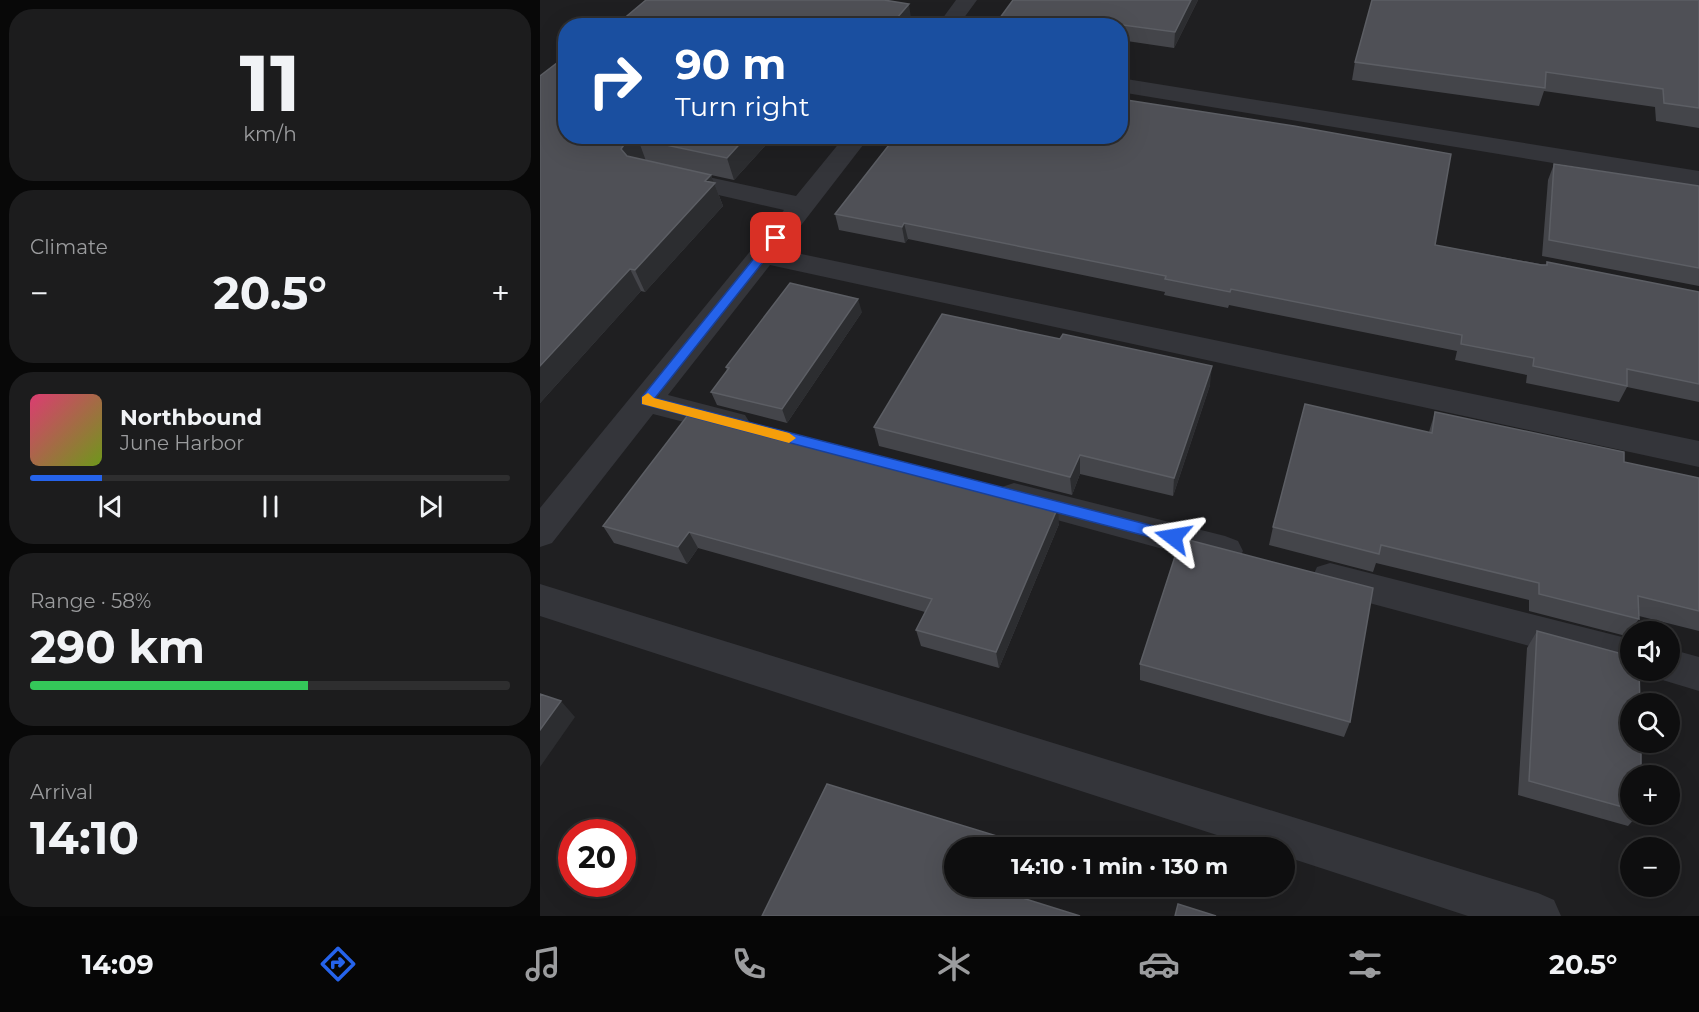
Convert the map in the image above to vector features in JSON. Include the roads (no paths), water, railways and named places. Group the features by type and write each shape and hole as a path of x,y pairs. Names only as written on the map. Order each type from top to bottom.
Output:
{"street":[{"path":"953,18 968,0"},
{"path":"1128,86 1699,179"},
{"path":"540,533 852,144"},
{"path":"646,171 803,206"},
{"path":"763,255 1699,454"},
{"path":"646,400 762,431"},
{"path":"982,488 1260,560"},
{"path":"1295,569 1620,653"},
{"path":"540,600 1538,916"},
{"path":"1680,669 1699,674"}]}
